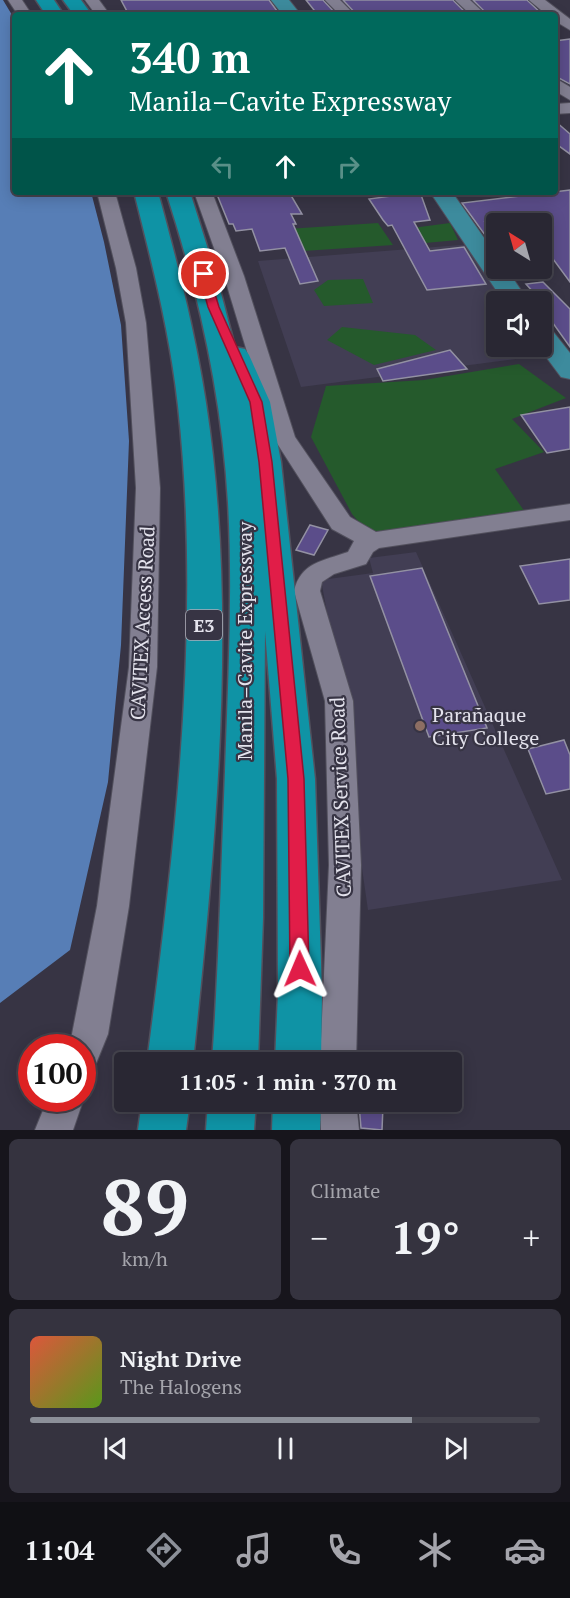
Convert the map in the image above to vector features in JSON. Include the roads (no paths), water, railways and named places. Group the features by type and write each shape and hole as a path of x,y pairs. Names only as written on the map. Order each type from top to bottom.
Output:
{"highway":[{"name":"Manila–Cavite Expressway","path":"147,195 166,260 177,309 191,403 201,520 204,613 191,873 171,1052"},
{"name":"Manila–Cavite Expressway","path":"179,195 213,307 231,404 246,544 248,609 240,989 236,1052"},
{"path":"213,307 256,402 272,516 296,779 300,993 298,1052"},
{"path":"162,1130 164,1112"},
{"path":"230,1130 231,1112"},
{"path":"296,1130 297,1112"}],"main road":[{"path":"280,0 290,12"},
{"path":"443,195 509,291"},
{"path":"552,347 570,371"}],"street":[{"path":"332,0 345,12"},
{"path":"462,0 476,12"},
{"path":"536,0 552,12"},
{"path":"558,17 570,26"},
{"path":"558,85 570,95"},
{"name":"CAVITEX Access Road","path":"90,1034 113,906 143,667 148,488 140,355 126,268 107,195"},
{"path":"204,195 234,276 284,436 341,523 372,541 570,512"},
{"name":"CAVITEX Service Road","path":"338,1052 345,865 339,701 307,591 308,579 313,573 357,558 363,547 372,541"},
{"path":"54,1130 61,1112"},
{"path":"339,1112 340,1130"}],"water":[{"path":"0,0 3,0 12,15 12,195 92,195 121,325 129,441 121,645 108,782 70,950 0,1003"}],"place":[{"name":"Parañaque City College","path":"420,726"}]}
